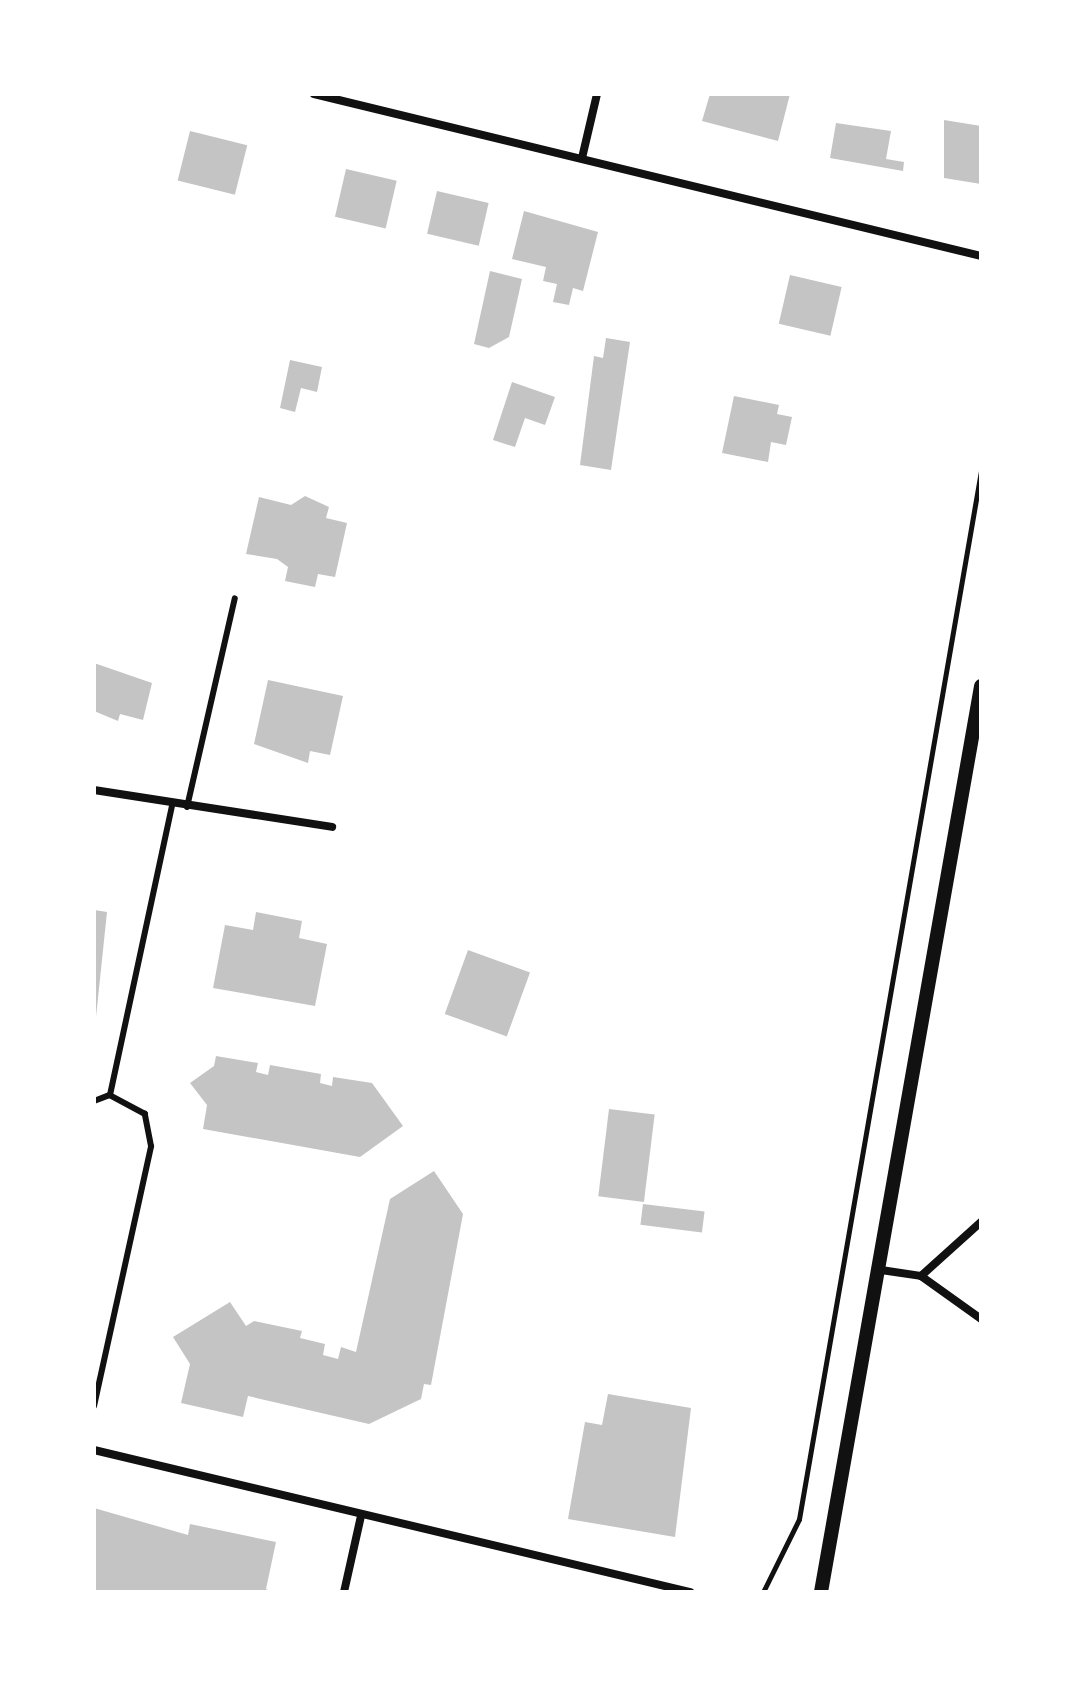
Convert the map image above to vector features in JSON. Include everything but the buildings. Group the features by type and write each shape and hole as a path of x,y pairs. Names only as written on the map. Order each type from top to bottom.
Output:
{"street":[{"path":"314,94 981,256"},
{"path":"582,158 597,94"},
{"path":"821,1592 881,1270 981,686"},
{"path":"94,790 172,805 332,827"},
{"path":"921,1276 981,1222"},
{"path":"881,1270 921,1276 981,1319"},
{"path":"94,1450 690,1592"},
{"path":"344,1592 361,1516"}],"lane":[{"path":"187,807 235,598"},
{"path":"110,1095 172,805"},
{"path":"94,1101 110,1095 145,1114 151,1146 94,1406"}],"path":[{"path":"763,1592 799,1519 981,471"}]}
